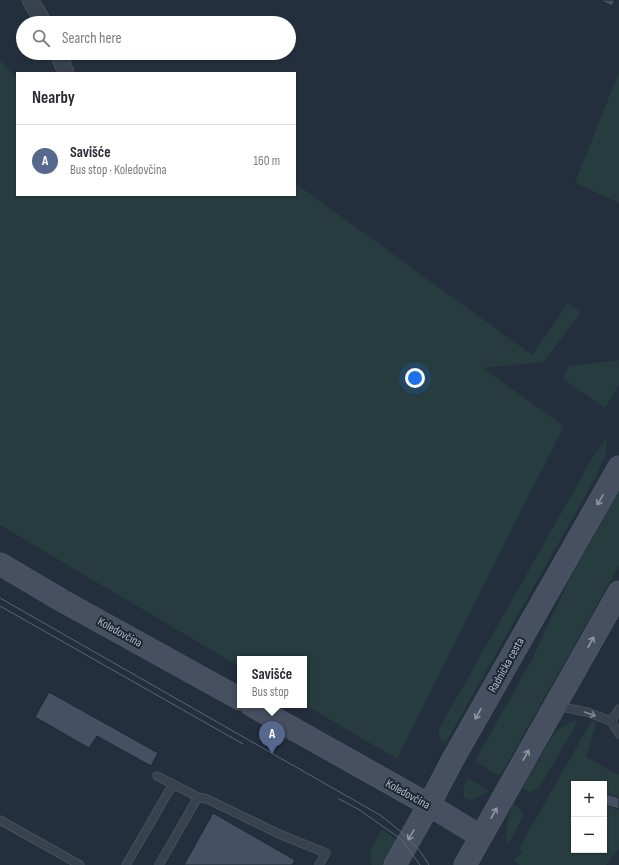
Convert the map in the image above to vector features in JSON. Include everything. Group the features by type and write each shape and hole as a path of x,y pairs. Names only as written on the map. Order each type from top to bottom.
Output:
{"main road":[{"name":"Radnička cesta","path":"395,865 453,759 619,466"},
{"name":"Koledovčina","path":"0,564 61,600 237,697"},
{"path":"464,865 619,592"},
{"name":"Koledovčina","path":"256,708 429,805 480,836"}],"street":[{"path":"30,0 40,16"},
{"path":"61,60 66,72"}],"lane":[{"path":"554,705 587,712 611,721 619,734"},
{"path":"611,721 619,709"},
{"path":"157,776 198,797 207,799 279,834 326,853 319,865"},
{"path":"126,865 173,784"},
{"path":"159,865 198,797"},
{"path":"0,820 80,865"}],"green space":[{"path":"0,61 16,77 16,196 296,196 296,184 532,355 568,303 581,312 544,362 483,368 564,426 397,759 307,706 307,656 237,656 237,665 0,525"},
{"path":"619,72 619,203 575,183"},
{"path":"619,360 619,384 605,408 563,379 569,366"},
{"path":"607,438 606,453 596,477 445,744 440,738 439,729 593,457"},
{"path":"619,490 619,566 500,776 475,761 531,661 567,584"},
{"path":"577,720 574,729 539,788 530,792 522,788 552,737 558,730"},
{"path":"592,720 597,722 586,757 619,775 619,847 617,851 606,865 520,865 514,859 522,853 520,849"},
{"path":"467,778 489,790 476,798 467,799 464,793 464,787"},
{"path":"513,803 520,810 522,819 508,845 508,819"},
{"path":"382,829 400,843 387,865 372,865 370,860 371,851"}],"building":[{"path":"600,0 615,0 612,6"},
{"path":"49,692 158,753 151,766 97,736 89,748 35,717"},
{"path":"607,794 619,798 619,809 607,806"},
{"path":"213,813 295,860 292,865 184,865"}],"tram line":[{"path":"0,598 380,815 413,843 429,865"},
{"path":"0,606 243,744"},
{"path":"339,799 358,809 401,839 420,865"}],"place":[{"name":"Savišće","path":"272,754"}]}
